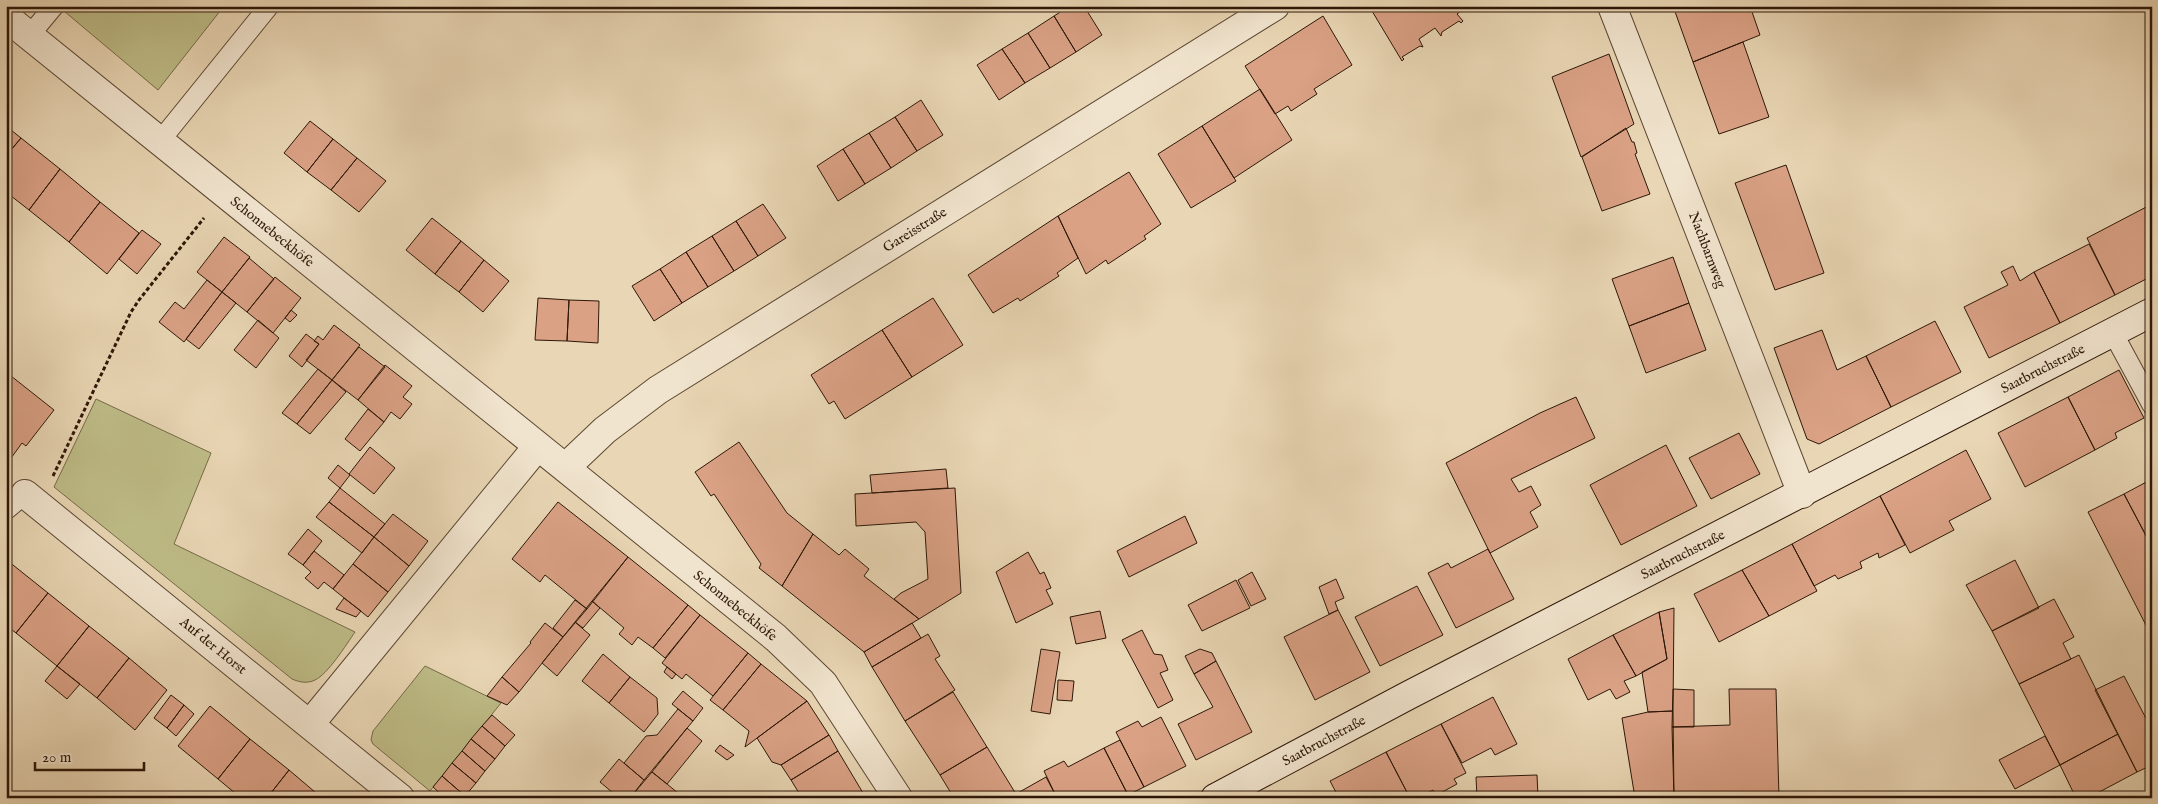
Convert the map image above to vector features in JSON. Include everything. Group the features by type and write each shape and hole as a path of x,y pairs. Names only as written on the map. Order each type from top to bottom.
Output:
{"street":[{"name":"Gareisstraße","path":"566,467 605,430 658,390 1275,6"},
{"name":"Nachbarnweg","path":"1612,6 1802,494"},
{"name":"Schonnebeckhöfe","path":"6,17 776,638 823,683 898,798"},
{"name":"Saatbruchstraße","path":"1215,798 1409,695 2152,312"},
{"path":"310,724 537,447"},
{"name":"Auf der Horst","path":"24,503 310,724 400,798"}],"lane":[{"path":"29,36 54,6"},
{"path":"160,141 269,6"},
{"path":"2113,333 2152,406"}],"path":[{"path":"24,503 131,312 224,193"}],"shaded area":[{"path":"58,6 224,6 158,90"},
{"path":"96,399 211,453 174,544 355,632 336,659 320,677 306,682 292,679 54,487"},
{"path":"425,666 501,703 430,791 373,744 371,740 373,731"}],"building":[{"path":"1070,6 1084,6 1102,35 1076,52 1054,16"},
{"path":"1369,6 1468,6 1457,14 1463,21 1461,23 1459,21 1442,32 1441,36 1435,28 1419,39 1423,47 1420,46 1402,57 1404,59 1402,61"},
{"path":"1673,6 1750,6 1760,35 1693,62"},
{"path":"1054,16 1076,52 1050,68 1028,33"},
{"path":"1323,16 1352,65 1314,89 1317,94 1291,111 1288,106 1275,114 1245,66"},
{"path":"1028,33 1050,68 1025,83 1002,49"},
{"path":"1743,42 1769,117 1719,134 1693,62"},
{"path":"1002,49 1025,83 999,100 977,65"},
{"path":"1609,54 1634,124 1581,157 1552,77"},
{"path":"1260,89 1292,140 1234,178 1202,126"},
{"path":"921,100 943,135 917,151 895,117"},
{"path":"895,117 917,151 891,168 869,133"},
{"path":"310,121 333,139 307,172 284,153"},
{"path":"6,126 21,138 6,156"},
{"path":"1202,126 1236,181 1191,208 1158,154"},
{"path":"1626,128 1632,142 1634,142 1637,153 1635,154 1650,194 1602,211 1582,157"},
{"path":"869,133 891,168 865,184 843,149"},
{"path":"21,138 60,169 29,210 6,192 6,156"},
{"path":"333,139 357,158 331,190 307,172"},
{"path":"843,149 865,184 838,201 817,166"},
{"path":"357,158 386,181 359,212 331,190"},
{"path":"1786,165 1824,273 1775,290 1735,183"},
{"path":"60,169 100,202 69,242 29,210"},
{"path":"1129,172 1161,224 1144,236 1146,239 1108,264 1106,260 1086,274 1058,216"},
{"path":"100,202 139,233 107,274 69,242"},
{"path":"763,204 786,238 758,256 736,221"},
{"path":"2152,204 2152,276 2115,295 2087,238"},
{"path":"1058,216 1078,258 1057,273 1059,276 1020,301 1018,298 993,313 968,275"},
{"path":"432,218 461,241 435,274 406,250"},
{"path":"736,221 758,256 734,271 712,236"},
{"path":"142,230 161,244 137,274 119,259"},
{"path":"712,236 734,271 708,287 686,252"},
{"path":"224,237 250,257 222,292 197,272"},
{"path":"461,241 484,260 459,292 435,274"},
{"path":"2089,244 2115,295 2060,323 2034,272"},
{"path":"686,252 708,287 682,303 660,269"},
{"path":"1673,257 1689,303 1629,326 1612,279"},
{"path":"249,258 274,279 247,312 222,292"},
{"path":"484,260 509,281 483,312 459,292"},
{"path":"2013,266 2020,281 2034,272 2060,323 1989,358 1964,307 2008,285 2001,272"},
{"path":"660,269 682,303 654,321 632,286"},
{"path":"275,277 301,298 273,333 247,312"},
{"path":"207,280 222,292 184,342 159,322 175,302 184,309"},
{"path":"222,292 236,303 199,349 186,339"},
{"path":"538,298 569,300 567,341 535,340"},
{"path":"933,298 963,345 912,377 882,330"},
{"path":"569,300 599,301 598,343 567,341"},
{"path":"1689,303 1706,350 1646,373 1629,326"},
{"path":"291,310 297,315 290,322 285,318"},
{"path":"258,320 279,338 256,368 234,350"},
{"path":"1935,321 1961,372 1891,407 1866,356"},
{"path":"334,325 360,345 332,380 306,360 319,344 314,341 318,336 323,340"},
{"path":"882,330 912,377 845,419 834,401 829,404 811,375"},
{"path":"1822,330 1837,370 1866,356 1891,407 1819,444 1807,439 1774,348"},
{"path":"306,334 319,344 302,367 289,356"},
{"path":"359,347 385,367 358,400 332,380"},
{"path":"385,365 412,386 403,397 412,404 400,419 391,412 384,422 358,400"},
{"path":"318,369 332,380 297,424 282,413"},
{"path":"2119,370 2144,418 2115,433 2117,438 2095,450 2068,397"},
{"path":"6,372 54,410 26,446 22,443 6,465 6,416 8,414 6,413"},
{"path":"332,380 346,392 310,434 297,424"},
{"path":"1576,397 1595,438 1511,479 1519,492 1531,486 1541,505 1530,512 1538,527 1490,553 1446,463 1540,413"},
{"path":"2068,397 2095,450 2025,487 1998,433"},
{"path":"368,409 384,422 360,451 345,439"},
{"path":"1739,433 1760,474 1711,499 1689,458"},
{"path":"739,442 787,513 813,534 782,586 759,568 761,564 714,494 711,496 695,472"},
{"path":"1666,445 1697,506 1621,545 1590,485"},
{"path":"370,447 395,468 374,494 349,474"},
{"path":"1966,450 1991,499 1949,521 1954,530 1910,553 1880,496"},
{"path":"338,465 350,475 340,488 328,478"},
{"path":"946,469 948,488 872,493 870,475"},
{"path":"2152,479 2152,547 2124,494"},
{"path":"340,488 385,524 374,537 329,502"},
{"path":"955,488 961,593 919,619 894,599 901,593 928,579 925,532 916,522 856,526 855,494"},
{"path":"2124,494 2152,547 2152,637 2088,512"},
{"path":"1880,496 1905,545 1879,558 1878,553 1860,562 1862,568 1838,579 1835,575 1814,586 1792,544"},
{"path":"329,502 374,537 362,553 316,517"},
{"path":"558,502 628,557 587,609 545,575 540,582 512,559"},
{"path":"393,514 428,541 409,566 374,537"},
{"path":"1185,516 1197,543 1129,577 1117,551"},
{"path":"308,529 322,541 303,565 288,554"},
{"path":"813,534 839,555 845,549 869,569 864,576 919,619 864,652 782,586"},
{"path":"374,537 409,566 388,592 353,564"},
{"path":"1792,544 1817,591 1769,616 1742,570"},
{"path":"1488,549 1514,599 1456,628 1428,573 1448,563 1451,568"},
{"path":"314,551 344,575 333,589 324,582 318,589 305,578 311,572 303,565"},
{"path":"1028,552 1040,574 1044,572 1051,588 1046,590 1053,604 1016,623 996,572"},
{"path":"628,557 688,605 653,648 638,637 632,645 619,634 624,628 592,601"},
{"path":"2015,560 2039,608 1992,631 1966,585"},
{"path":"8,561 48,593 16,633 6,625"},
{"path":"353,564 388,592 368,617 333,589"},
{"path":"1742,570 1769,616 1719,642 1694,594"},
{"path":"1252,572 1266,599 1251,606 1238,580"},
{"path":"1336,579 1344,598 1335,602 1338,610 1329,614 1319,587"},
{"path":"1236,580 1250,608 1202,631 1188,605"},
{"path":"1417,586 1443,635 1380,666 1355,617"},
{"path":"48,593 89,626 57,666 16,633"},
{"path":"344,598 361,611 356,617 336,609"},
{"path":"2054,599 2074,637 2063,643 2071,659 2019,684 1992,631"},
{"path":"575,600 587,609 563,637 553,628"},
{"path":"592,601 600,608 583,628 575,622"},
{"path":"688,605 700,615 665,658 653,648"},
{"path":"1674,608 1673,711 1648,712 1642,672 1667,659 1659,612"},
{"path":"1338,610 1370,672 1315,700 1284,637"},
{"path":"1100,611 1106,638 1076,644 1070,617"},
{"path":"1659,612 1667,659 1636,676 1613,635"},
{"path":"700,615 748,653 713,696 686,674 682,679 662,663"},
{"path":"575,622 590,635 557,676 542,663"},
{"path":"545,623 563,637 519,692 502,677 531,643"},
{"path":"912,623 921,638 872,667 864,652"},
{"path":"89,626 129,658 97,698 57,666"},
{"path":"1142,630 1154,654 1162,655 1168,670 1160,673 1173,700 1158,708 1122,640"},
{"path":"928,634 940,656 935,659 955,690 905,721 872,667"},
{"path":"1613,635 1636,676 1624,681 1630,692 1616,699 1610,689 1588,700 1568,659"},
{"path":"1041,649 1060,652 1050,714 1031,711"},
{"path":"1200,649 1212,653 1216,661 1194,674 1185,656"},
{"path":"748,653 761,664 723,710 710,700"},
{"path":"603,654 630,677 609,703 582,681"},
{"path":"2079,655 2118,734 2060,765 2019,684"},
{"path":"129,658 167,690 135,730 97,698"},
{"path":"1216,661 1252,732 1196,760 1178,724 1213,707 1194,674"},
{"path":"761,664 807,701 745,747 749,731 723,710"},
{"path":"57,666 80,684 67,699 45,681"},
{"path":"667,667 676,674 672,679 664,672"},
{"path":"2124,676 2152,730 2152,765 2137,772 2095,690"},
{"path":"502,677 519,692 507,705 487,696"},
{"path":"630,677 657,698 658,714 644,732 609,703"},
{"path":"1058,680 1074,681 1072,701 1057,700"},
{"path":"1673,689 1694,690 1694,727 1672,727"},
{"path":"1729,689 1776,689 1779,798 1674,798 1672,727 1730,725"},
{"path":"683,691 703,708 693,721 672,704"},
{"path":"953,692 987,747 940,775 905,721"},
{"path":"171,695 184,705 167,728 154,718"},
{"path":"1493,697 1517,744 1495,755 1491,748 1462,763 1441,724"},
{"path":"807,701 829,735 781,765 772,762 757,738"},
{"path":"184,705 194,714 176,736 167,728"},
{"path":"210,706 250,739 218,779 178,746"},
{"path":"678,709 693,721 644,780 624,763 646,736 657,735"},
{"path":"1673,711 1674,798 1635,798 1622,718 1648,712"},
{"path":"492,715 515,735 505,746 482,726"},
{"path":"1161,717 1186,766 1144,787 1116,732 1138,721 1142,727"},
{"path":"1441,724 1466,773 1454,779 1457,784 1435,796 1433,790 1418,798 1410,798 1386,752"},
{"path":"482,726 505,746 495,759 471,739"},
{"path":"687,728 702,741 667,784 652,772"},
{"path":"2118,734 2137,772 2088,798 2076,798 2060,765"},
{"path":"829,735 838,751 791,780 781,765"},
{"path":"2045,736 2060,765 2015,789 1999,760"},
{"path":"250,739 289,770 267,798 241,798 218,779"},
{"path":"471,739 495,759 485,771 462,751"},
{"path":"1120,740 1144,787 1128,795 1104,748"},
{"path":"720,745 734,755 727,760 715,751"},
{"path":"987,747 1016,794 1046,777 1057,798 954,798 940,775"},
{"path":"1104,748 1128,795 1122,798 1057,798 1044,771 1064,761 1068,767"},
{"path":"462,751 485,771 476,783 452,763"},
{"path":"838,751 866,798 802,798 791,780"},
{"path":"1386,752 1410,798 1339,798 1330,781"},
{"path":"619,759 644,780 630,798 619,798 600,782"},
{"path":"452,763 476,783 465,796 442,776"},
{"path":"289,770 322,798 267,798"},
{"path":"652,772 667,784 684,798 630,798"},
{"path":"1537,775 1538,797 1477,798 1476,777"},
{"path":"442,776 465,796 463,798 445,798 433,787"}]}
